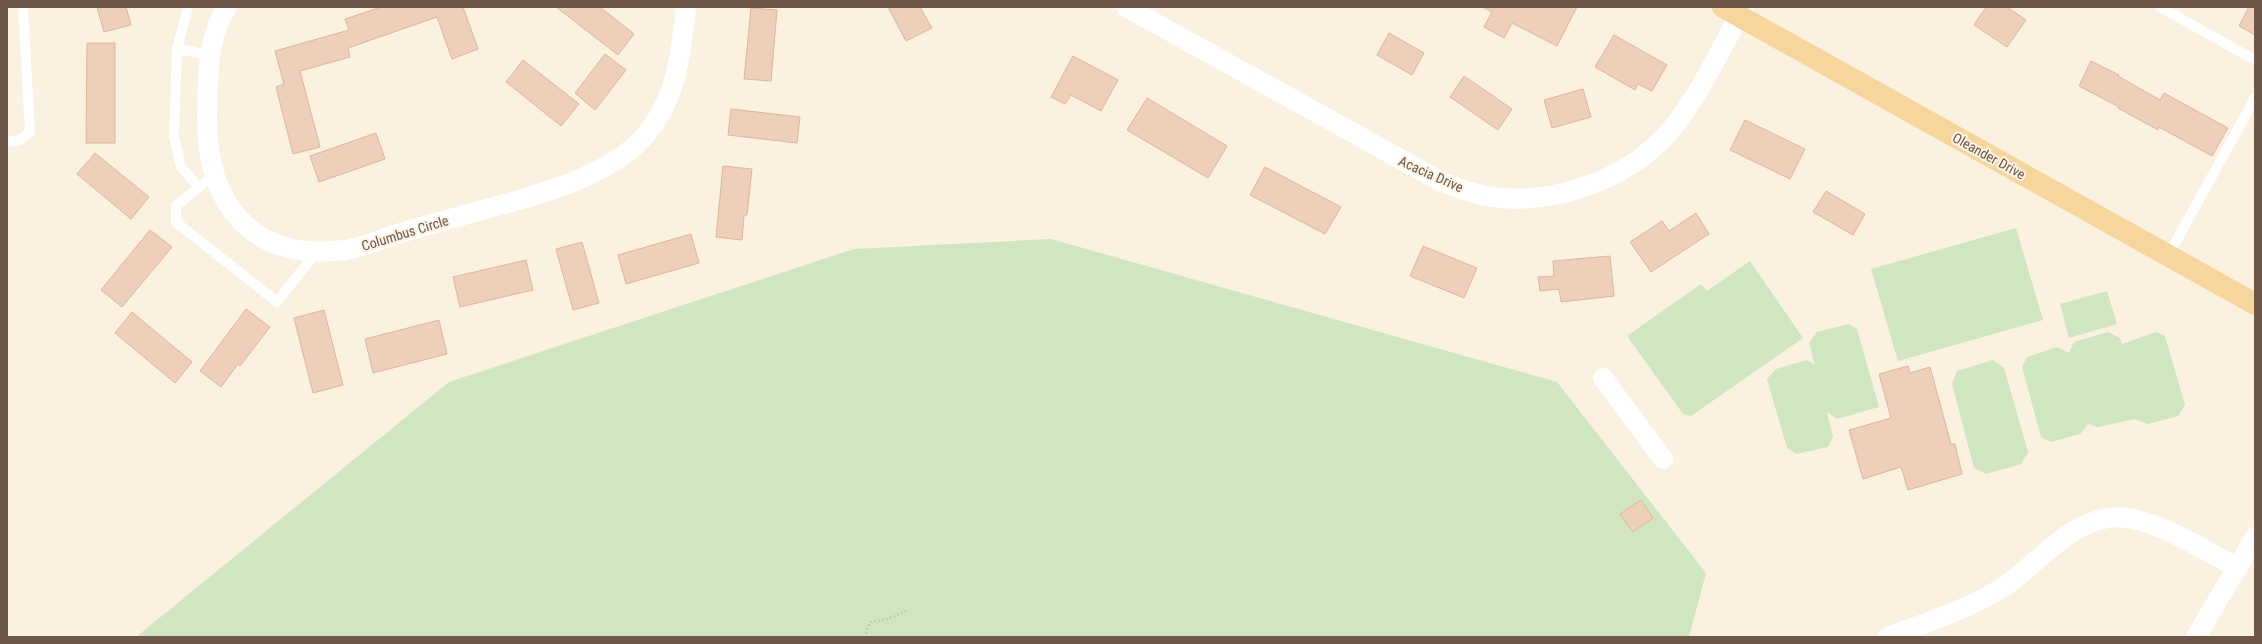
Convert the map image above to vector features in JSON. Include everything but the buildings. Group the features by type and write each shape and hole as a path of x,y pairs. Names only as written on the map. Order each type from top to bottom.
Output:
{"main road":[{"name":"Oleander Drive","path":"1735,10 2255,304"}],"street":[{"name":"Columbus Circle","path":"227,7 219,20 210,55 208,75 207,181 246,226 288,248 316,252 360,247 392,236 506,203 578,180 600,171 623,157 659,118 670,96 676,74 686,7"},
{"name":"Acacia Drive","path":"1126,7 1401,162 1440,181 1479,194 1519,197 1540,196 1580,188 1621,171 1649,151 1679,119 1695,95 1735,10"},
{"path":"1603,378 1663,460"},
{"path":"1888,637 1992,594 2069,535 2087,525 2109,518 2127,518 2145,521 2238,568"},
{"path":"2196,637 2255,537"}],"lane":[{"path":"7,142 20,140 30,132 23,7"},
{"path":"188,7 177,50 174,136 181,167 207,181 176,206 176,222 277,302 316,252"},
{"path":"2160,7 2255,60"},
{"path":"177,50 210,55"},
{"path":"2168,256 2255,98"}],"path":[{"path":"866,637 867,628 871,622 888,619 906,611"}],"green space":[{"path":"2016,228 2043,320 1898,361 1871,269"},
{"path":"1051,239 1557,382 1706,573 1689,637 136,637 449,382 854,249"},
{"path":"1750,261 1803,338 1691,416 1683,414 1627,336 1701,284 1707,291"},
{"path":"2107,291 2117,324 2069,338 2060,304"},
{"path":"1849,324 1857,329 1879,407 1837,419 1827,412 1833,437 1828,447 1796,454 1787,448 1767,379 1776,369 1807,360 1815,365 1809,343 1817,332"},
{"path":"2108,332 2120,338 2122,344 2156,332 2165,336 2185,405 2178,416 2148,424 2135,419 2098,427 2088,424 2080,434 2051,442 2041,437 2022,367 2027,357 2057,347 2069,353 2074,342"},
{"path":"1993,360 2004,368 2028,452 2021,464 1986,474 1974,468 1952,384 1957,371"}]}
